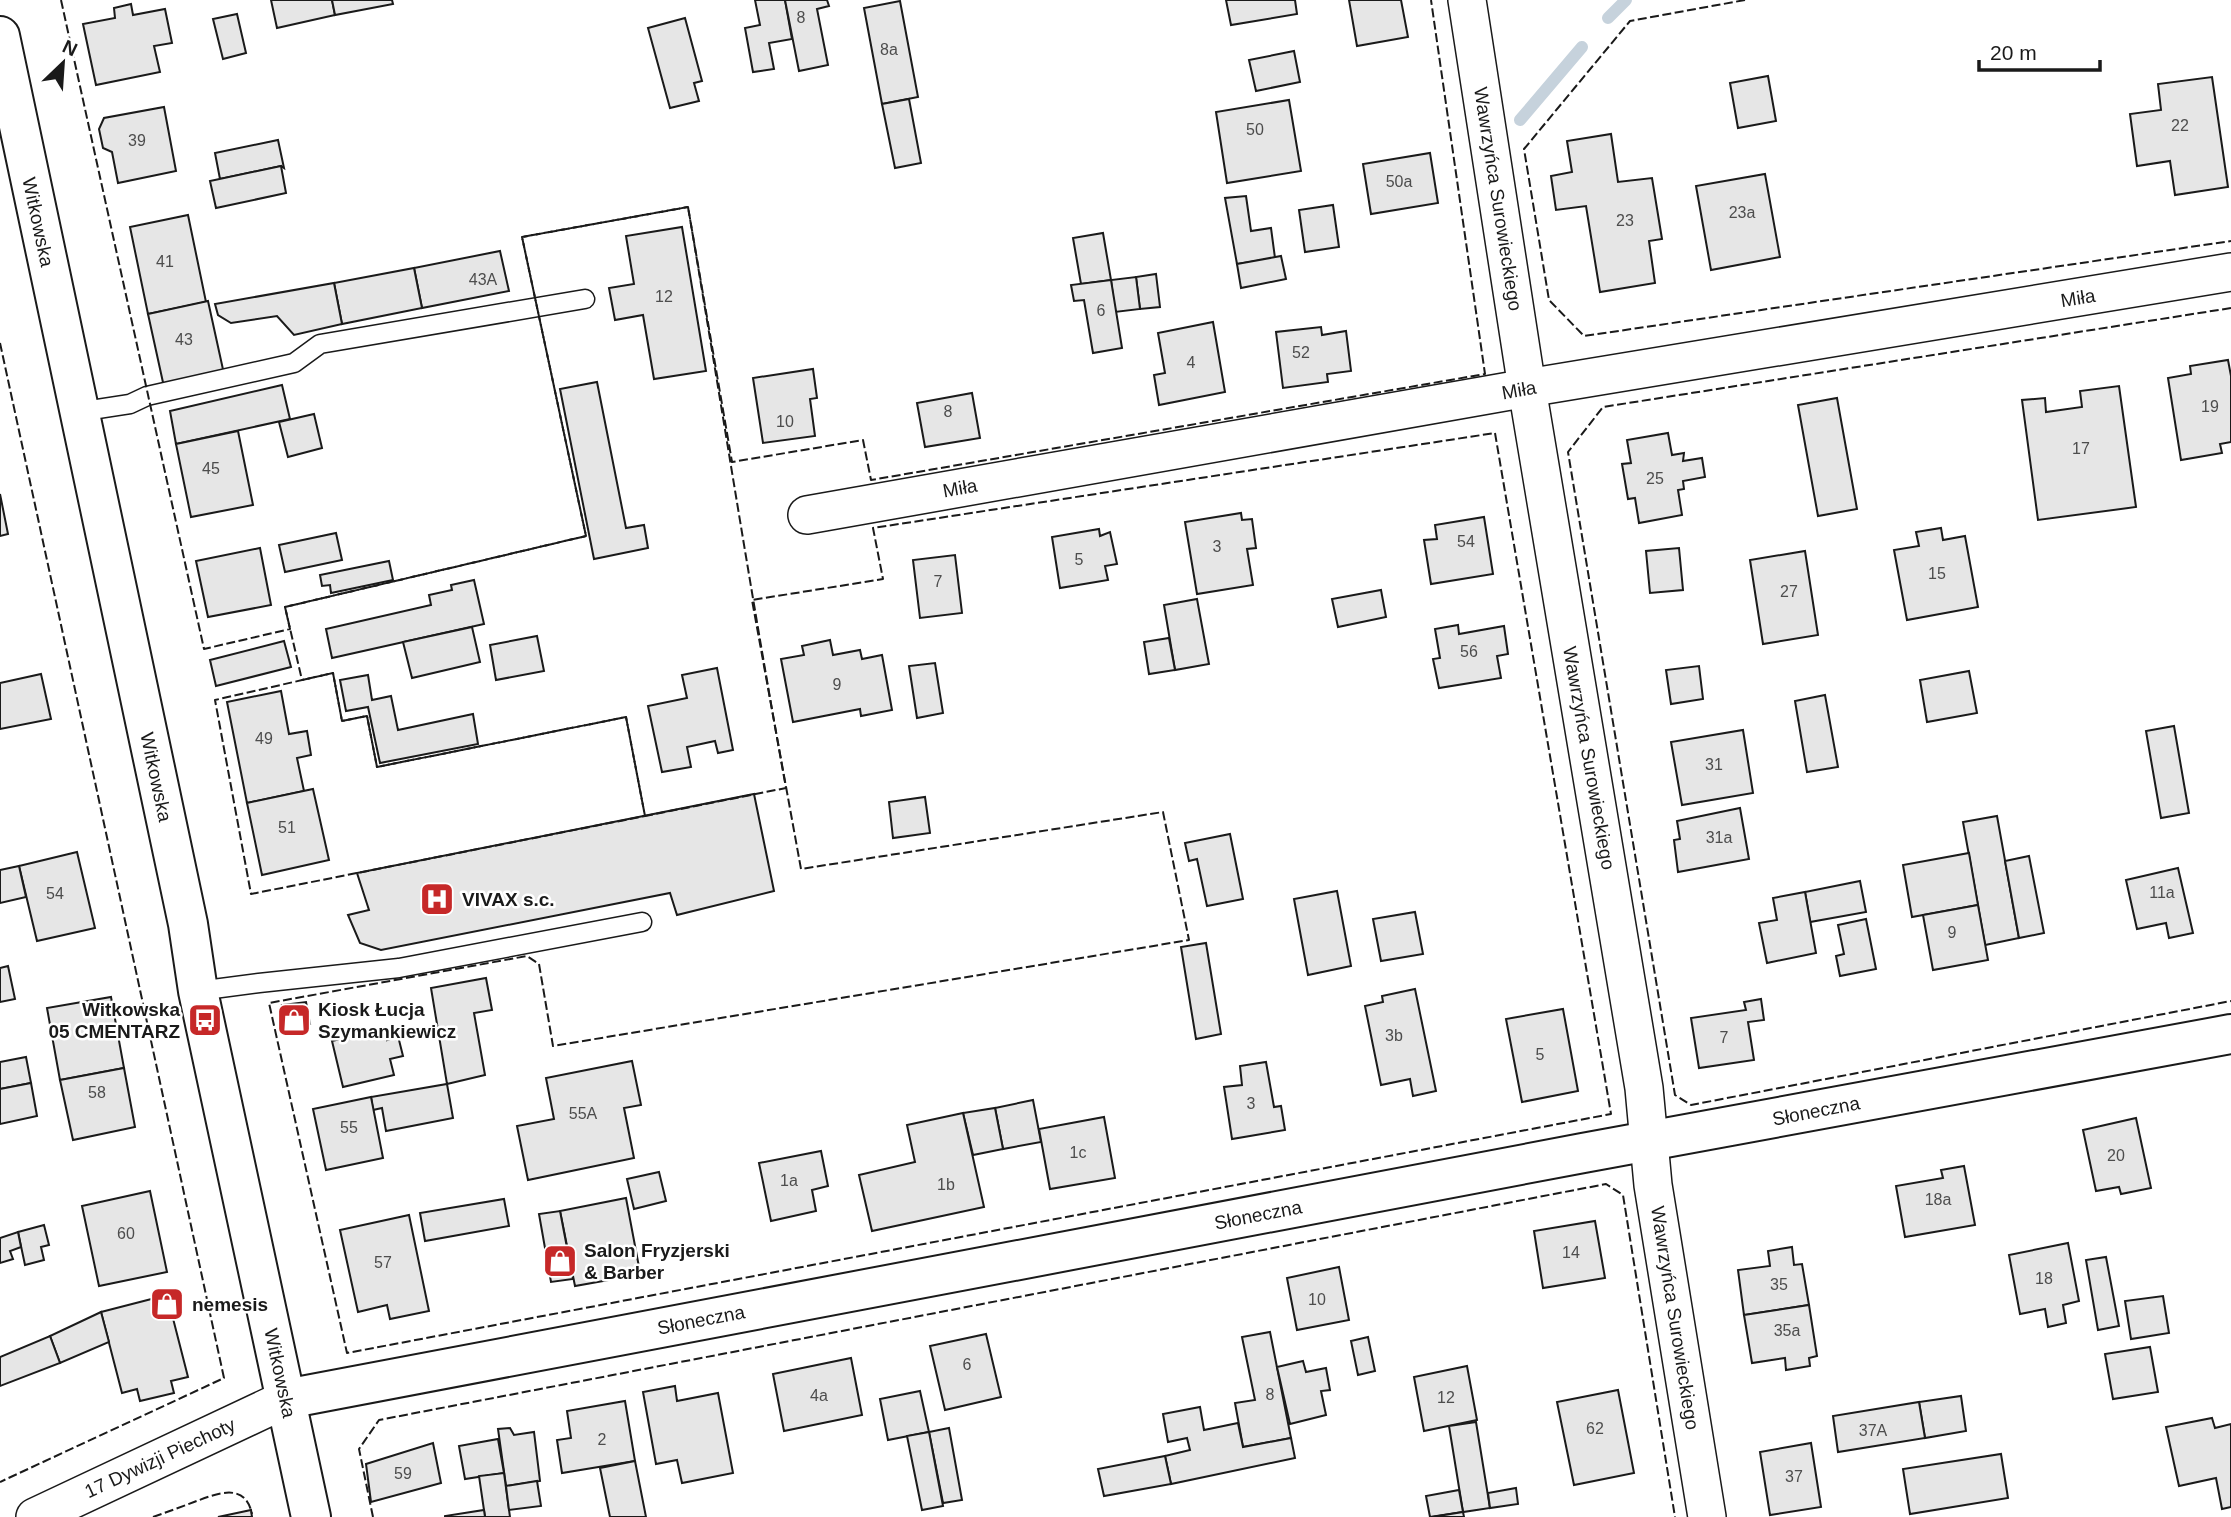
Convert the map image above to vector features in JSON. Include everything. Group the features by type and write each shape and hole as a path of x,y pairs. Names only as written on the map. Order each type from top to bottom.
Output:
{"street":[{"name":"Wawrzyńca Surowieckiego","path":"1467,0 1527,388 1644,1088 1654,1185 1707,1517"},
{"name":"Witkowska","path":"0,36 188,924 198,991 311,1517"},
{"name":"Miła","path":"807,515 1527,388 2231,272"},
{"name":"Słoneczna","path":"286,1399 2231,1034"},
{"name":"17 Dywizji Piechoty","path":"34,1517 286,1399"}],"lane":[{"path":"78,412 130,404 147,397 294,363 320,344 585,299"},
{"path":"198,991 399,968 642,922"}],"building":[{"path":"271,0 332,0 335,15 277,28"},
{"path":"332,0 392,0 393,4 335,15"},
{"path":"755,0 785,0 792,39 769,43 774,69 753,72 745,28 760,25"},
{"path":"785,0 827,0 829,6 817,9 828,65 799,71"},
{"path":"1226,0 1295,0 1297,14 1231,25"},
{"path":"1349,0 1401,0 1408,37 1357,46"},
{"path":"900,1 918,97 882,104 864,8"},
{"path":"131,4 133,15 165,9 172,43 154,46 160,72 96,85 83,24 115,18 114,8"},
{"path":"237,14 246,53 223,59 213,19"},
{"path":"685,18 702,81 694,83 699,101 670,108 648,28"},
{"path":"1294,51 1300,82 1256,91 1249,60"},
{"path":"1768,76 1776,121 1738,128 1730,83"},
{"path":"2212,77 2228,187 2175,195 2170,161 2137,166 2130,114 2161,110 2158,84"},
{"path":"909,99 921,163 895,168 882,104"},
{"path":"1289,100 1301,171 1227,183 1216,112"},
{"path":"164,107 176,171 118,183 112,152 103,148 99,129 104,118"},
{"path":"1611,134 1618,182 1652,178 1662,239 1649,241 1655,283 1600,292 1586,206 1556,210 1551,176 1572,172 1567,141"},
{"path":"278,140 284,168 281,166 220,179 215,153"},
{"path":"1430,153 1438,203 1371,214 1363,164"},
{"path":"281,166 286,193 216,208 210,181"},
{"path":"1765,174 1780,257 1711,270 1696,186"},
{"path":"1246,196 1251,231 1271,228 1275,258 1237,264 1225,198"},
{"path":"1333,205 1339,247 1305,252 1299,210"},
{"path":"188,215 206,302 148,314 130,227"},
{"path":"682,227 706,371 654,379 643,315 615,320 609,288 634,284 626,236"},
{"path":"1103,233 1111,280 1081,284 1073,238"},
{"path":"500,251 509,291 422,308 414,268"},
{"path":"1281,256 1286,279 1241,288 1237,264"},
{"path":"414,268 422,308 342,324 334,283"},
{"path":"1156,274 1160,307 1140,309 1136,277"},
{"path":"1136,277 1140,309 1115,312 1111,280"},
{"path":"1111,280 1122,348 1093,353 1084,300 1074,301 1071,285"},
{"path":"334,283 342,324 294,335 277,316 231,323 218,315 215,304"},
{"path":"208,301 224,374 164,387 148,314"},
{"path":"1213,322 1225,392 1159,405 1154,375 1165,373 1158,333"},
{"path":"1321,327 1322,335 1346,331 1351,371 1327,374 1328,382 1283,388 1276,332"},
{"path":"2228,360 2231,376 2231,442 2220,444 2222,453 2181,460 2168,378 2191,374 2190,366"},
{"path":"813,369 817,398 810,399 815,436 763,443 753,378"},
{"path":"597,382 626,528 644,525 648,548 594,559 560,389"},
{"path":"282,385 290,419 176,444 170,411"},
{"path":"2119,386 2136,507 2038,520 2022,400 2045,398 2046,412 2082,407 2080,391"},
{"path":"972,393 980,438 925,447 917,403"},
{"path":"1837,398 1857,509 1818,516 1798,405"},
{"path":"314,414 322,448 288,457 279,422"},
{"path":"238,431 253,505 191,517 176,444"},
{"path":"1668,433 1672,455 1684,453 1683,461 1702,458 1705,477 1683,481 1684,489 1678,490 1682,515 1639,523 1635,498 1628,499 1622,464 1631,463 1627,440"},
{"path":"0,494 8,534 0,536"},
{"path":"1241,513 1242,520 1252,519 1256,548 1247,549 1253,585 1197,594 1185,522"},
{"path":"1484,517 1493,574 1431,584 1424,540 1437,539 1435,525"},
{"path":"1941,528 1943,540 1965,536 1978,607 1907,620 1894,550 1919,546 1916,532"},
{"path":"1099,529 1100,536 1110,532 1117,564 1105,566 1108,580 1060,588 1052,537"},
{"path":"336,533 342,560 285,572 279,545"},
{"path":"260,548 271,605 208,617 196,561"},
{"path":"1679,548 1683,590 1650,593 1646,551"},
{"path":"1805,551 1818,635 1763,644 1750,560"},
{"path":"955,555 962,613 920,618 913,560"},
{"path":"389,561 393,580 331,593 330,585 322,586 320,575"},
{"path":"474,580 484,624 332,658 326,629 431,605 429,595 452,590 451,585"},
{"path":"1381,590 1386,617 1338,627 1332,599"},
{"path":"1197,599 1209,664 1175,670 1164,605"},
{"path":"1458,625 1459,634 1504,626 1508,654 1497,656 1501,678 1439,688 1433,659 1440,658 1435,629"},
{"path":"472,627 480,662 412,678 403,642"},
{"path":"537,636 544,671 496,680 490,645"},
{"path":"1169,638 1175,670 1149,674 1144,642"},
{"path":"830,640 833,655 860,650 862,659 882,655 892,710 861,716 860,709 793,722 781,659 804,655 802,646"},
{"path":"284,641 291,667 216,686 210,660"},
{"path":"935,663 943,713 917,718 909,666"},
{"path":"1699,666 1703,699 1671,704 1666,670"},
{"path":"717,668 733,750 718,753 715,741 687,747 691,767 662,772 648,706 687,698 682,675"},
{"path":"1969,671 1977,713 1927,722 1920,680"},
{"path":"41,674 51,719 0,729 0,683"},
{"path":"368,675 372,700 391,696 398,730 473,714 478,744 380,763 368,707 346,711 340,680"},
{"path":"281,691 289,734 307,731 311,755 297,758 304,791 247,803 227,702"},
{"path":"1825,695 1838,767 1807,772 1795,701"},
{"path":"2174,726 2189,813 2161,818 2146,731"},
{"path":"1743,730 1753,793 1682,805 1671,742"},
{"path":"313,789 329,860 262,875 247,803"},
{"path":"754,794 774,891 677,915 670,893 381,950 360,943 348,915 369,910 357,873"},
{"path":"925,797 930,833 893,838 889,802"},
{"path":"1740,808 1749,859 1678,872 1674,840 1680,839 1677,821"},
{"path":"1997,816 2019,938 1985,945 1963,822"},
{"path":"1230,834 1243,899 1207,906 1197,859 1189,861 1185,843"},
{"path":"77,852 95,928 37,941 19,866"},
{"path":"1969,853 1978,905 1912,917 1903,865"},
{"path":"2029,856 2044,933 2019,938 2005,861"},
{"path":"19,866 26,897 0,903 0,870"},
{"path":"2178,868 2193,933 2169,938 2166,923 2137,929 2126,880"},
{"path":"1860,881 1866,912 1810,922 1805,892"},
{"path":"1337,891 1351,966 1308,975 1294,899"},
{"path":"1805,892 1816,953 1767,963 1759,923 1777,920 1773,898"},
{"path":"1978,905 1988,960 1933,970 1923,915"},
{"path":"1415,912 1423,954 1381,961 1373,919"},
{"path":"1866,919 1876,969 1840,976 1836,956 1844,954 1838,925"},
{"path":"1206,943 1221,1034 1196,1039 1181,947"},
{"path":"8,966 15,999 0,1002 0,968"},
{"path":"486,978 492,1010 474,1013 485,1075 447,1084 431,988"},
{"path":"1415,989 1436,1091 1413,1096 1410,1079 1381,1085 1365,1006 1383,1002 1382,996"},
{"path":"111,997 124,1068 60,1080 47,1008"},
{"path":"1761,999 1764,1020 1748,1022 1754,1060 1699,1068 1691,1018 1746,1010 1744,1002"},
{"path":"306,1002 310,1024 287,1028 282,1005"},
{"path":"1563,1009 1578,1091 1522,1102 1506,1019"},
{"path":"386,1028 387,1040 398,1036 403,1056 390,1059 394,1075 343,1087 332,1041"},
{"path":"26,1057 31,1083 0,1089 0,1062"},
{"path":"632,1061 641,1105 624,1108 634,1158 528,1180 517,1126 554,1119 546,1078"},
{"path":"1266,1062 1274,1107 1281,1106 1285,1130 1232,1139 1224,1087 1242,1085 1240,1066"},
{"path":"124,1068 135,1127 73,1140 60,1080"},
{"path":"31,1083 37,1116 0,1124 0,1089"},
{"path":"447,1084 453,1118 386,1131 382,1108 373,1110 371,1097"},
{"path":"371,1097 383,1158 326,1170 313,1109"},
{"path":"1033,1100 1041,1142 1003,1149 995,1108"},
{"path":"995,1108 1003,1149 973,1155 963,1113"},
{"path":"963,1113 984,1207 872,1231 859,1175 915,1162 907,1125"},
{"path":"1104,1117 1115,1178 1050,1189 1039,1129"},
{"path":"2136,1118 2151,1188 2121,1194 2119,1187 2096,1191 2083,1130"},
{"path":"821,1151 828,1186 812,1190 816,1211 771,1221 759,1163"},
{"path":"1964,1166 1975,1225 1905,1237 1896,1186 1943,1178 1941,1170"},
{"path":"659,1172 666,1201 634,1209 627,1179"},
{"path":"150,1191 167,1272 99,1286 82,1206"},
{"path":"626,1198 639,1267 607,1273 609,1280 575,1286 560,1211"},
{"path":"504,1199 509,1226 425,1241 420,1213"},
{"path":"560,1211 573,1279 551,1282 539,1214"},
{"path":"409,1215 429,1311 390,1319 387,1305 358,1312 340,1230"},
{"path":"1595,1221 1605,1278 1543,1288 1534,1231"},
{"path":"44,1225 49,1245 41,1247 44,1260 25,1265 18,1232"},
{"path":"18,1232 21,1247 10,1251 13,1259 0,1263 0,1238"},
{"path":"2068,1243 2079,1301 2063,1305 2066,1323 2048,1327 2045,1309 2020,1314 2009,1255"},
{"path":"1792,1247 1794,1265 1802,1264 1809,1305 1744,1315 1738,1270 1770,1266 1768,1251"},
{"path":"2106,1257 2119,1326 2098,1330 2086,1260"},
{"path":"1339,1267 1349,1320 1297,1330 1287,1278"},
{"path":"167,1295 188,1377 171,1381 174,1393 140,1401 137,1389 122,1393 101,1312"},
{"path":"2163,1296 2169,1333 2131,1339 2125,1301"},
{"path":"1809,1305 1817,1356 1809,1358 1810,1366 1786,1370 1785,1358 1752,1363 1744,1315"},
{"path":"101,1312 109,1342 60,1363 50,1336"},
{"path":"1270,1332 1291,1438 1243,1447 1235,1403 1255,1400 1242,1337"},
{"path":"986,1334 1001,1397 945,1410 930,1346"},
{"path":"50,1336 60,1363 0,1386 0,1357"},
{"path":"1368,1337 1375,1371 1358,1375 1351,1341"},
{"path":"2150,1347 2158,1392 2113,1399 2105,1354"},
{"path":"851,1358 862,1415 784,1431 773,1374"},
{"path":"1303,1361 1306,1372 1326,1368 1330,1390 1321,1391 1326,1415 1290,1424 1277,1367"},
{"path":"1467,1366 1477,1420 1424,1431 1414,1377"},
{"path":"675,1386 677,1401 718,1393 733,1473 682,1483 677,1460 656,1464 643,1392"},
{"path":"1618,1390 1634,1473 1574,1485 1557,1402"},
{"path":"920,1391 929,1432 888,1440 880,1399"},
{"path":"1961,1396 1966,1431 1925,1438 1919,1402"},
{"path":"625,1401 635,1461 562,1473 557,1440 571,1438 567,1411"},
{"path":"1919,1402 1925,1438 1838,1452 1833,1416"},
{"path":"1200,1407 1204,1430 1238,1423 1243,1447 1291,1438 1295,1458 1171,1484 1165,1456 1190,1450 1187,1438 1168,1442 1163,1414"},
{"path":"2212,1418 2215,1428 2231,1424 2231,1507 2222,1509 2216,1478 2179,1486 2166,1427"},
{"path":"1476,1422 1490,1508 1463,1512 1449,1426"},
{"path":"510,1428 514,1435 534,1432 540,1481 506,1486 498,1429"},
{"path":"949,1428 962,1500 943,1503 929,1432"},
{"path":"929,1432 943,1506 922,1510 907,1436"},
{"path":"498,1439 504,1473 465,1479 459,1446"},
{"path":"433,1443 441,1483 371,1502 366,1464"},
{"path":"1811,1443 1821,1507 1770,1515 1760,1452"},
{"path":"2001,1454 2008,1498 1910,1514 1903,1469"},
{"path":"1165,1456 1171,1484 1104,1496 1098,1469"},
{"path":"635,1461 646,1517 610,1517 600,1468"},
{"path":"504,1473 510,1517 485,1517 479,1476"},
{"path":"537,1481 541,1506 509,1510 506,1486"},
{"path":"1516,1488 1518,1504 1490,1508 1488,1493"},
{"path":"1459,1490 1463,1512 1430,1517 1426,1496"},
{"path":"251,1510 252,1517 218,1517"},
{"path":"484,1510 485,1517 445,1517 445,1516"},
{"path":"1463,1512 1464,1517 1432,1517"}],"waterway":[{"path":"1608,18 1626,0"},
{"path":"1520,120 1582,47"}],"fence":[{"path":"61,0 204,649 290,629 285,607 586,536 522,237 688,207 732,462 863,440 871,480 1485,374 1431,0"},
{"path":"1745,0 1630,21 1524,149 1549,300 1584,336 2231,241"},
{"path":"688,207 786,788 645,816 626,717 377,767 367,716 342,721 333,673 302,680 285,607 586,536 522,237 688,207"},
{"path":"2231,308 1603,407 1568,452 1675,1095 1691,1105 2231,1001"},
{"path":"0,343 224,1378 0,1482"},
{"path":"1495,433 1611,1114 347,1353 269,1003 527,956 539,964 553,1046 1189,940 1163,812 801,869 752,600 883,579 873,528 1495,433"},
{"path":"333,673 342,721 367,716 377,767 626,717 645,816 251,894 215,700 333,673"},
{"path":"373,1517 359,1449 379,1420 1606,1184 1623,1195 1675,1517"},
{"path":"153,1517 211,1496 229,1493 243,1497 252,1514"}],"place":[{"name":"VIVAX s.c.","path":"437,899"},
{"name":"Witkowska 05 CMENTARZ","path":"205,1020"},
{"name":"Kiosk Łucja Szymankiewicz","path":"294,1020"},
{"name":"Salon Fryzjerski & Barber","path":"560,1261"},
{"name":"nemesis","path":"167,1304"}]}
